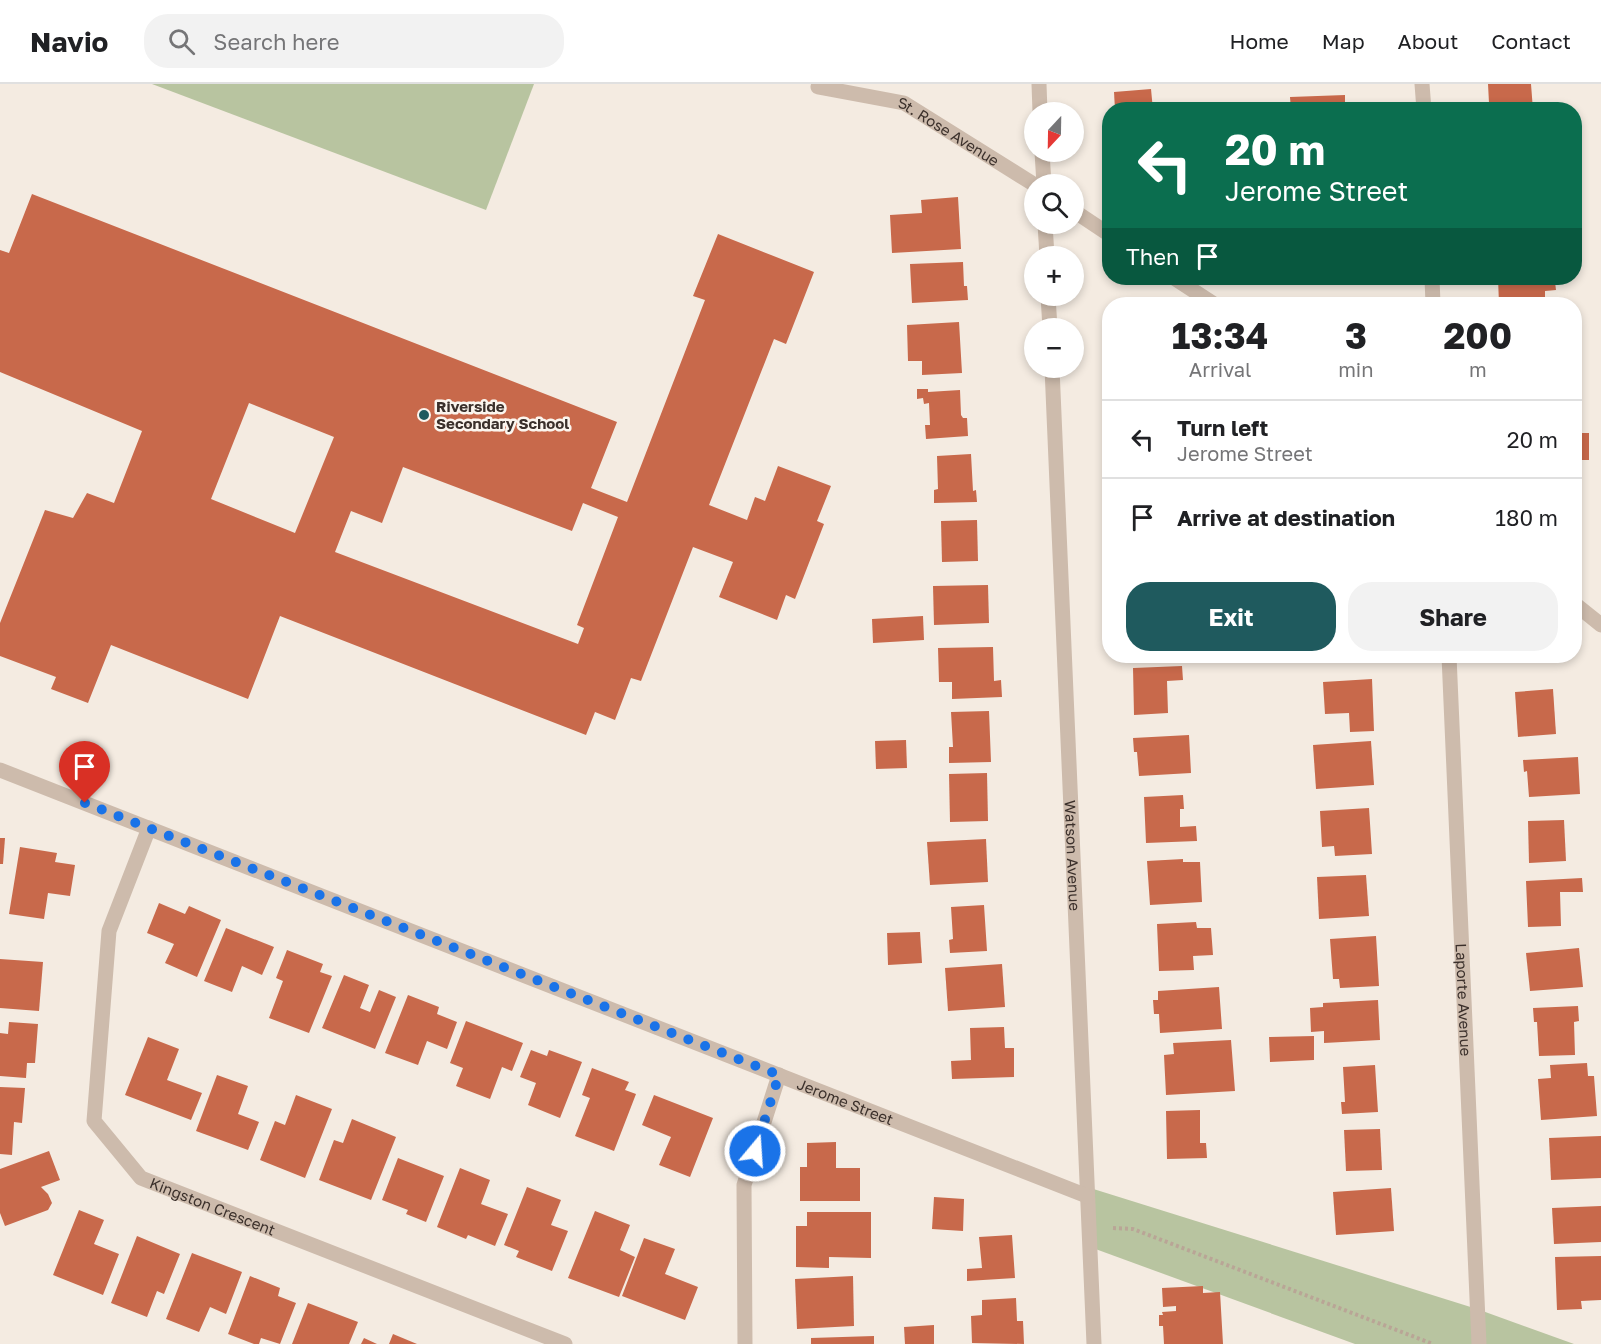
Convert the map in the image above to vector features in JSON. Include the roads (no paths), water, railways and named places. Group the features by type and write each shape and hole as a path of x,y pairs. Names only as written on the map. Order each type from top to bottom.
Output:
{"street":[{"path":"1039,84 1040,102"},
{"path":"1422,84 1423,102"},
{"name":"St. Rose Avenue","path":"818,87 904,103 1024,178"},
{"path":"1084,218 1102,230"},
{"path":"1185,285 1203,297"},
{"name":"Watson Avenue","path":"1052,378 1094,1344"},
{"path":"1582,610 1601,625"},
{"name":"Laporte Avenue","path":"1449,663 1479,1344"},
{"name":"Jerome Street","path":"0,770 1087,1196"},
{"name":"Kingston Crescent","path":"149,828 109,931 94,1121 141,1178 565,1344"},
{"path":"745,1344 744,1185 779,1075"}],"place":[{"name":"Riverside Secondary School","path":"424,415"}]}
